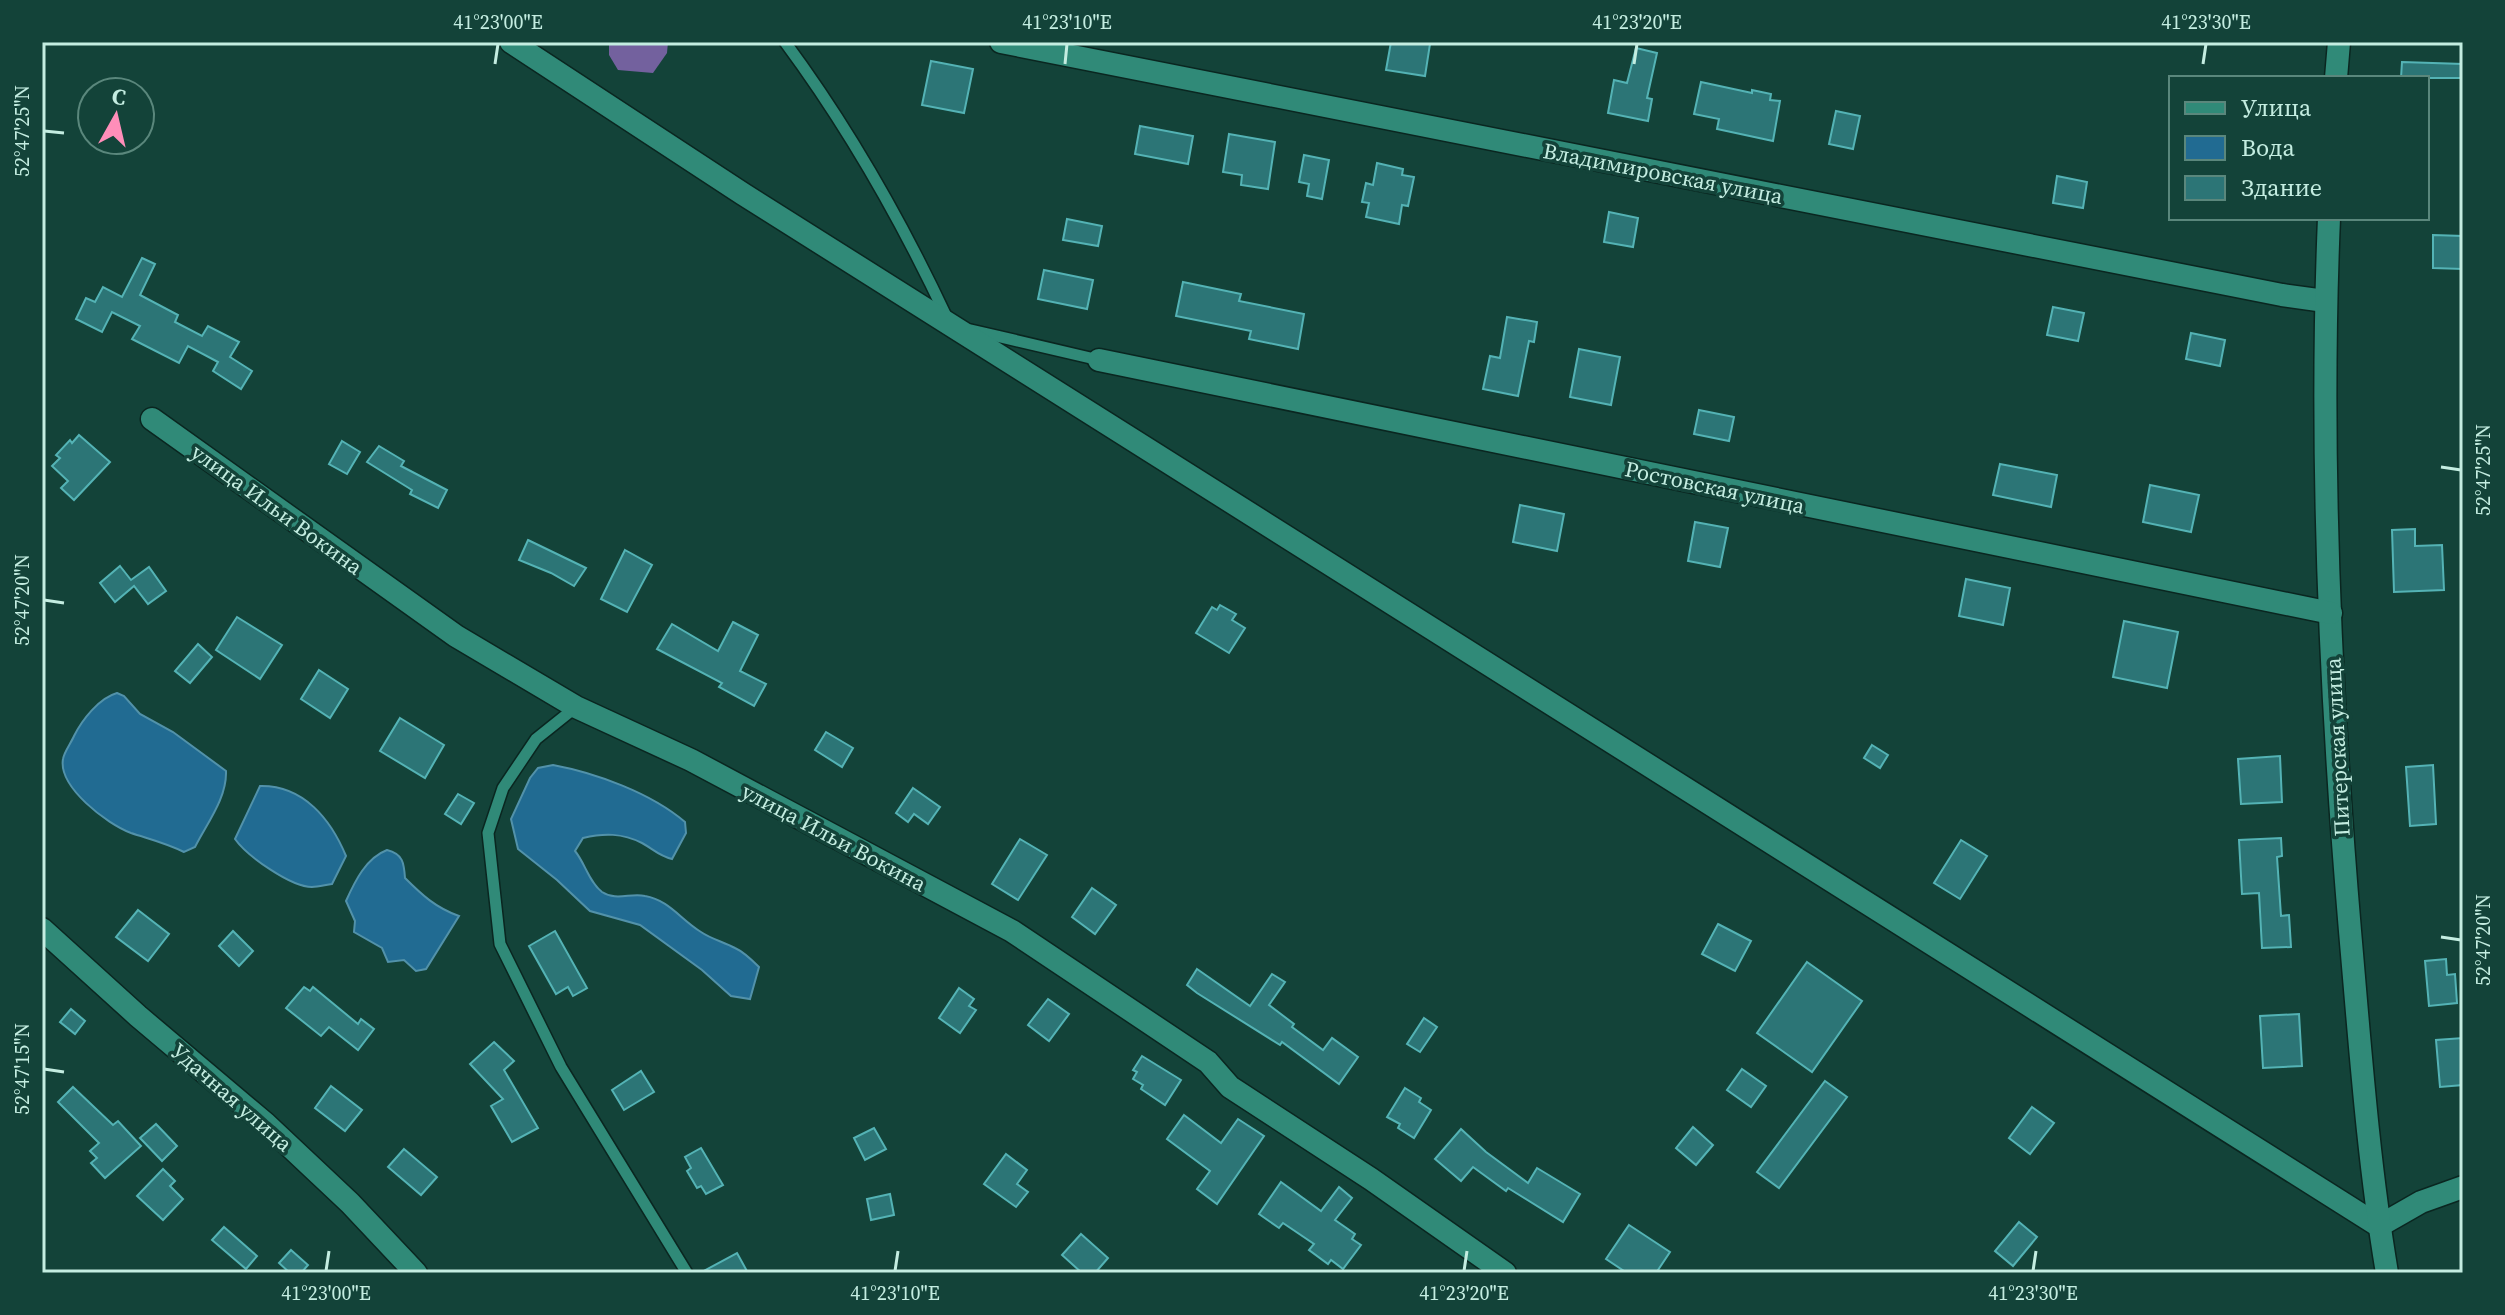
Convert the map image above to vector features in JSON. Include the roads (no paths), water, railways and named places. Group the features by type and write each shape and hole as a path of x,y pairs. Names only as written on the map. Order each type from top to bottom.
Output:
{"street":[{"path":"511,42 743,194 2379,1226 2421,1202 2463,1187"},
{"name":"Владимировская улица","path":"1001,42 2325,301"},
{"path":"2336,76 2339,42"},
{"name":"Питерская улица","path":"2329,220 2325,301 2336,767 2379,1226 2387,1273"},
{"name":"Ростовская улица","path":"1099,360 2331,613"},
{"name":"улица Ильи Вокина","path":"152,419 456,636 576,707 691,760 1012,931 1208,1062 1230,1087 1371,1179 1505,1273"},
{"name":"Удачная улица","path":"42,929 138,1016 266,1124 350,1203 416,1273"}],"lane":[{"path":"785,42 821,91 917,254 949,324 1099,360"},
{"path":"576,707 536,739 503,788 488,833 500,944 561,1067 687,1273"}],"water":[{"path":"117,693 124,696 140,714 173,732 226,771 220,801 195,847 184,852 121,828 86,803 68,781 63,759 77,730 98,705"},
{"path":"553,765 587,773 640,793 685,822 686,833 672,859 635,840 613,835 583,838 575,851 602,892 613,896 653,898 705,934 748,956 759,967 750,999 731,996 702,970 640,925 590,911 518,849 511,819 530,778 538,768"},
{"path":"260,786 290,791 303,798 324,818 346,856 332,884 312,887 293,882 259,862 235,839"},
{"path":"387,850 399,857 405,878 417,890 436,905 459,916 426,969 416,971 404,960 388,962 382,948 354,932 355,921 346,901 367,864"}]}
